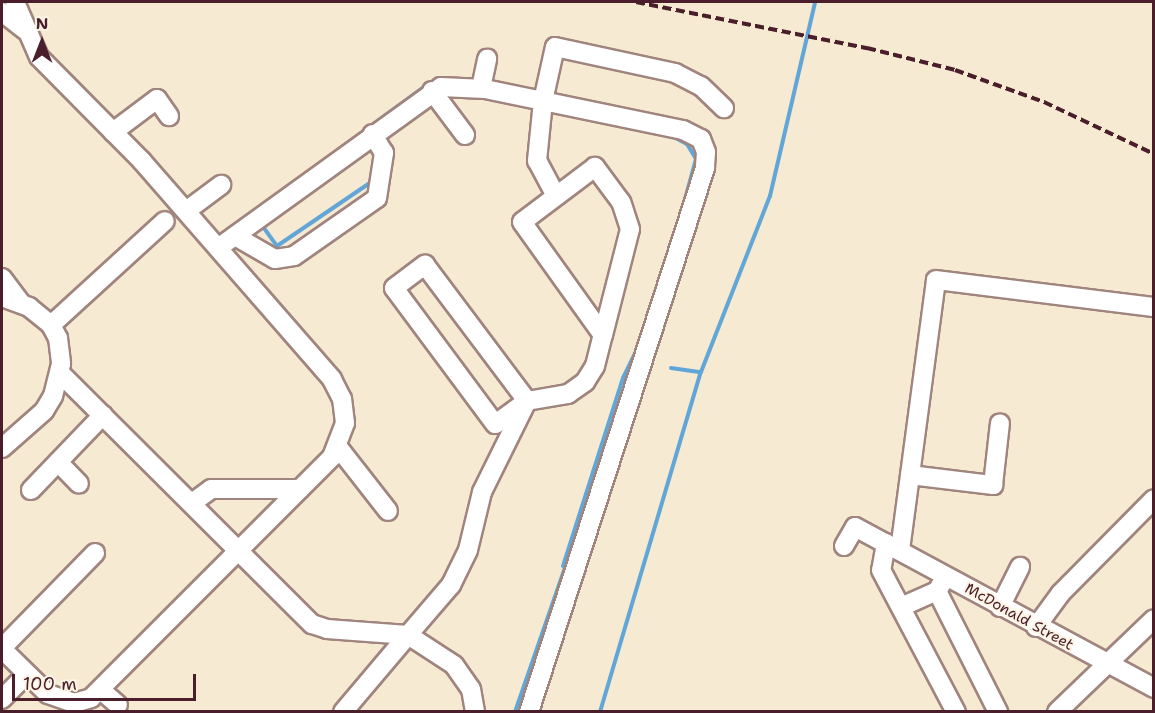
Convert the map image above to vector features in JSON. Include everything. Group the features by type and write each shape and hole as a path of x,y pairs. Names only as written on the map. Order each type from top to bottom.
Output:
{"street":[{"path":"15,2 25,30 39,57 186,211 332,379 345,411 343,435 338,447 300,489 102,691 82,702 61,706 26,675 2,649 95,553"},
{"path":"2,12 25,30"},
{"path":"556,196 537,161 543,101 555,47 675,73 701,86 724,108"},
{"path":"481,88 487,59"},
{"path":"218,248 432,91 454,86 481,88 683,130 700,139 707,160 529,711"},
{"path":"432,91 465,135"},
{"path":"113,132 157,99 169,116"},
{"path":"235,236 275,259 294,256 376,198 384,153 372,134"},
{"path":"527,401 425,265 394,288 495,424 527,401 568,394 585,382 595,366 603,335 630,229 628,216 595,167 522,222 603,335"},
{"path":"186,211 221,185"},
{"path":"51,325 165,221"},
{"path":"2,278 21,303 51,325 58,338 60,373 44,411 2,448"},
{"path":"956,711 881,570 893,547 910,475 936,280 1154,307"},
{"path":"2,297 21,303"},
{"path":"60,373 240,550 248,564 312,624 327,629 408,635 454,665 471,689 475,711"},
{"path":"343,711 452,585 468,550 482,492 527,401"},
{"path":"31,490 103,415"},
{"path":"910,475 993,485 1000,423"},
{"path":"338,447 388,511"},
{"path":"58,462 79,484"},
{"path":"192,503 211,489 300,489"},
{"path":"1036,627 1061,593 1154,499"},
{"name":"McDonald Street","path":"844,546 855,527 893,547 941,584 1000,607 1108,666 1154,688"},
{"path":"1000,607 1020,567"},
{"path":"901,607 941,584 998,711"},
{"path":"1057,711 1108,666 1154,620"},
{"path":"2,699 26,675"},
{"path":"102,691 118,705"}],"waterway":[{"path":"600,712 701,372 770,196 815,2"},
{"path":"444,79 478,79"},
{"path":"260,207 428,84"},
{"path":"670,135 687,144 696,159 681,214"},
{"path":"261,224 277,246 374,180"},
{"path":"563,566 623,378 638,347"},
{"path":"671,368 701,372"},
{"path":"515,712 565,568"}],"railway":[{"path":"636,2 867,48 955,70 1044,102 1154,154"}]}
